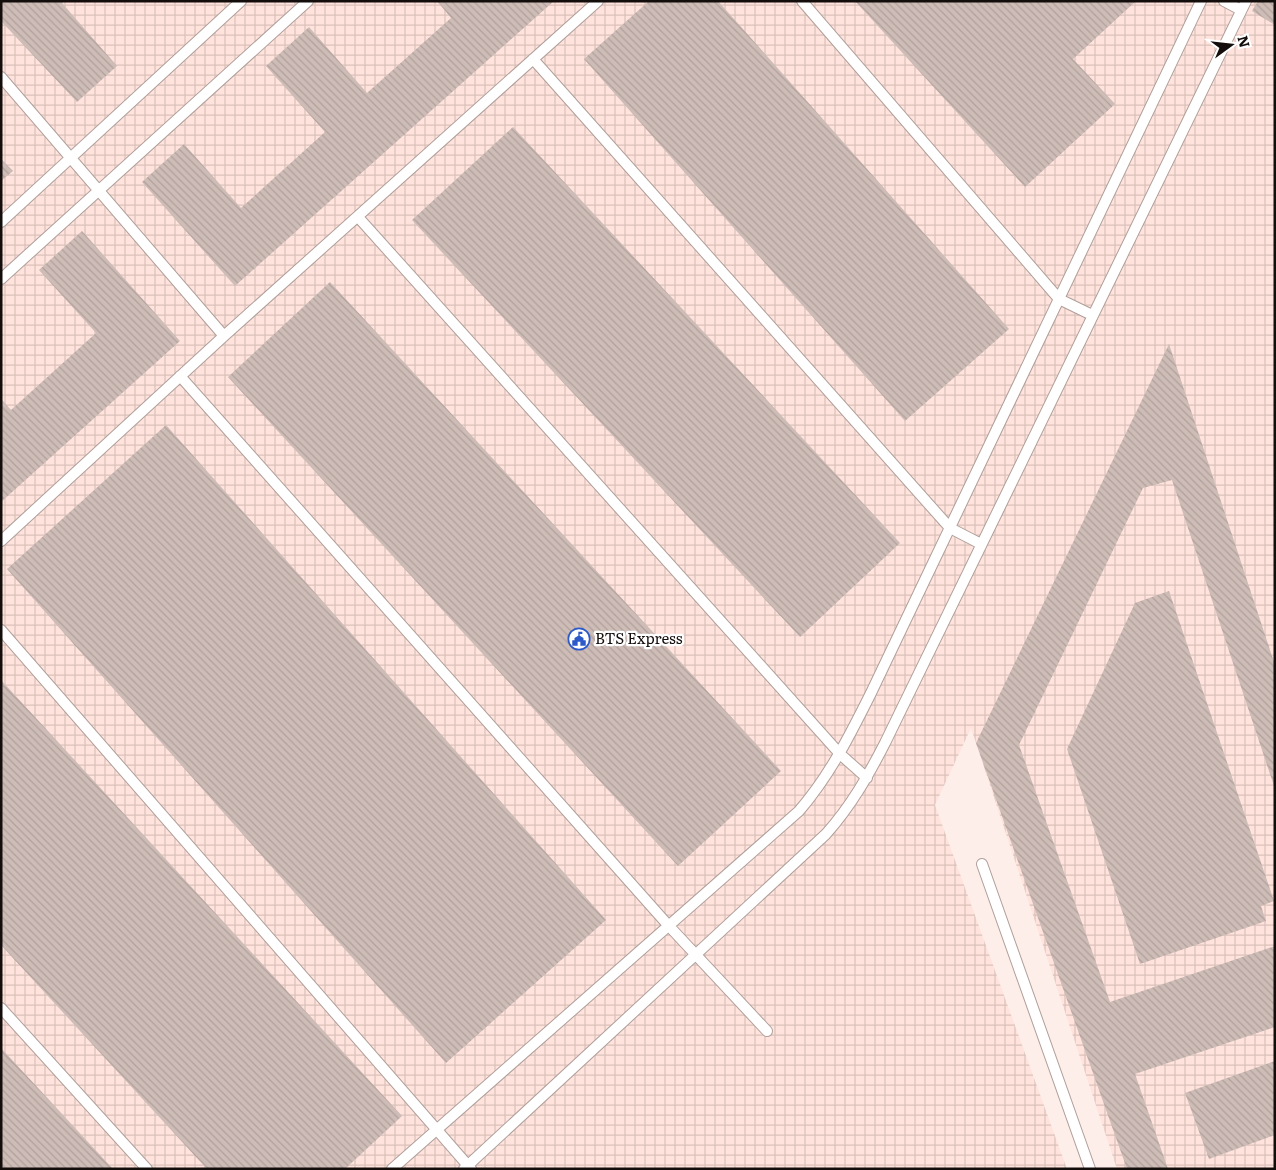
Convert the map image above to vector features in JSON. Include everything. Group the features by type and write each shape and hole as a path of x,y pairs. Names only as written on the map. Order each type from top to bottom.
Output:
{"lane":[{"path":"1,222 241,1"},
{"path":"1,279 308,1"},
{"path":"1,540 224,336 598,1"},
{"path":"802,1 1059,299 1092,316"},
{"path":"392,1169 668,924 799,811 821,784 840,754 871,693 1201,1"},
{"path":"1,630 467,1168 826,834 849,806 867,778 1243,5 1224,1"},
{"path":"533,60 950,528 981,544"},
{"path":"1,77 224,336"},
{"path":"358,217 840,754 867,778"},
{"path":"180,376 668,924 767,1031"},
{"path":"982,864 1090,1169"},
{"path":"1,1008 147,1169"}],"shaded area":[{"path":"1,1 1275,1 1275,1169 1117,1169 971,728 935,805 1067,1169 1,1169"}],"building":[{"path":"1,1 64,1 62,3 117,66 77,102 1,21"},
{"path":"437,1 554,1 235,286 142,182 184,144 241,208 325,132 266,66 309,27 367,93 451,18"},
{"path":"649,1 718,1 1009,329 905,421 584,59"},
{"path":"855,1 1136,1 1073,59 1115,104 1025,187"},
{"path":"1258,1 1275,1 1275,25 1252,11"},
{"path":"513,127 900,543 800,637 412,220"},
{"path":"1,159 13,171 1,181"},
{"path":"82,231 180,341 1,502 1,399 11,410 96,333 39,270"},
{"path":"330,282 781,771 678,866 228,377"},
{"path":"1169,344 1275,665 1275,789 1172,480 1143,488 1019,745 1110,1002 1275,946 1275,1027 1135,1074 1168,1169 1127,1169 976,743"},
{"path":"166,425 606,920 446,1063 7,569"},
{"path":"1169,591 1274,901 1261,906 1266,921 1140,964 1067,749 1135,603"},
{"path":"1,680 402,1116 345,1169 207,1169 1,945"},
{"path":"1,1048 113,1169 1,1169"},
{"path":"1275,1061 1275,1135 1209,1159 1185,1093"}],"place":[{"name":"BTS Express","path":"579,639"}]}
